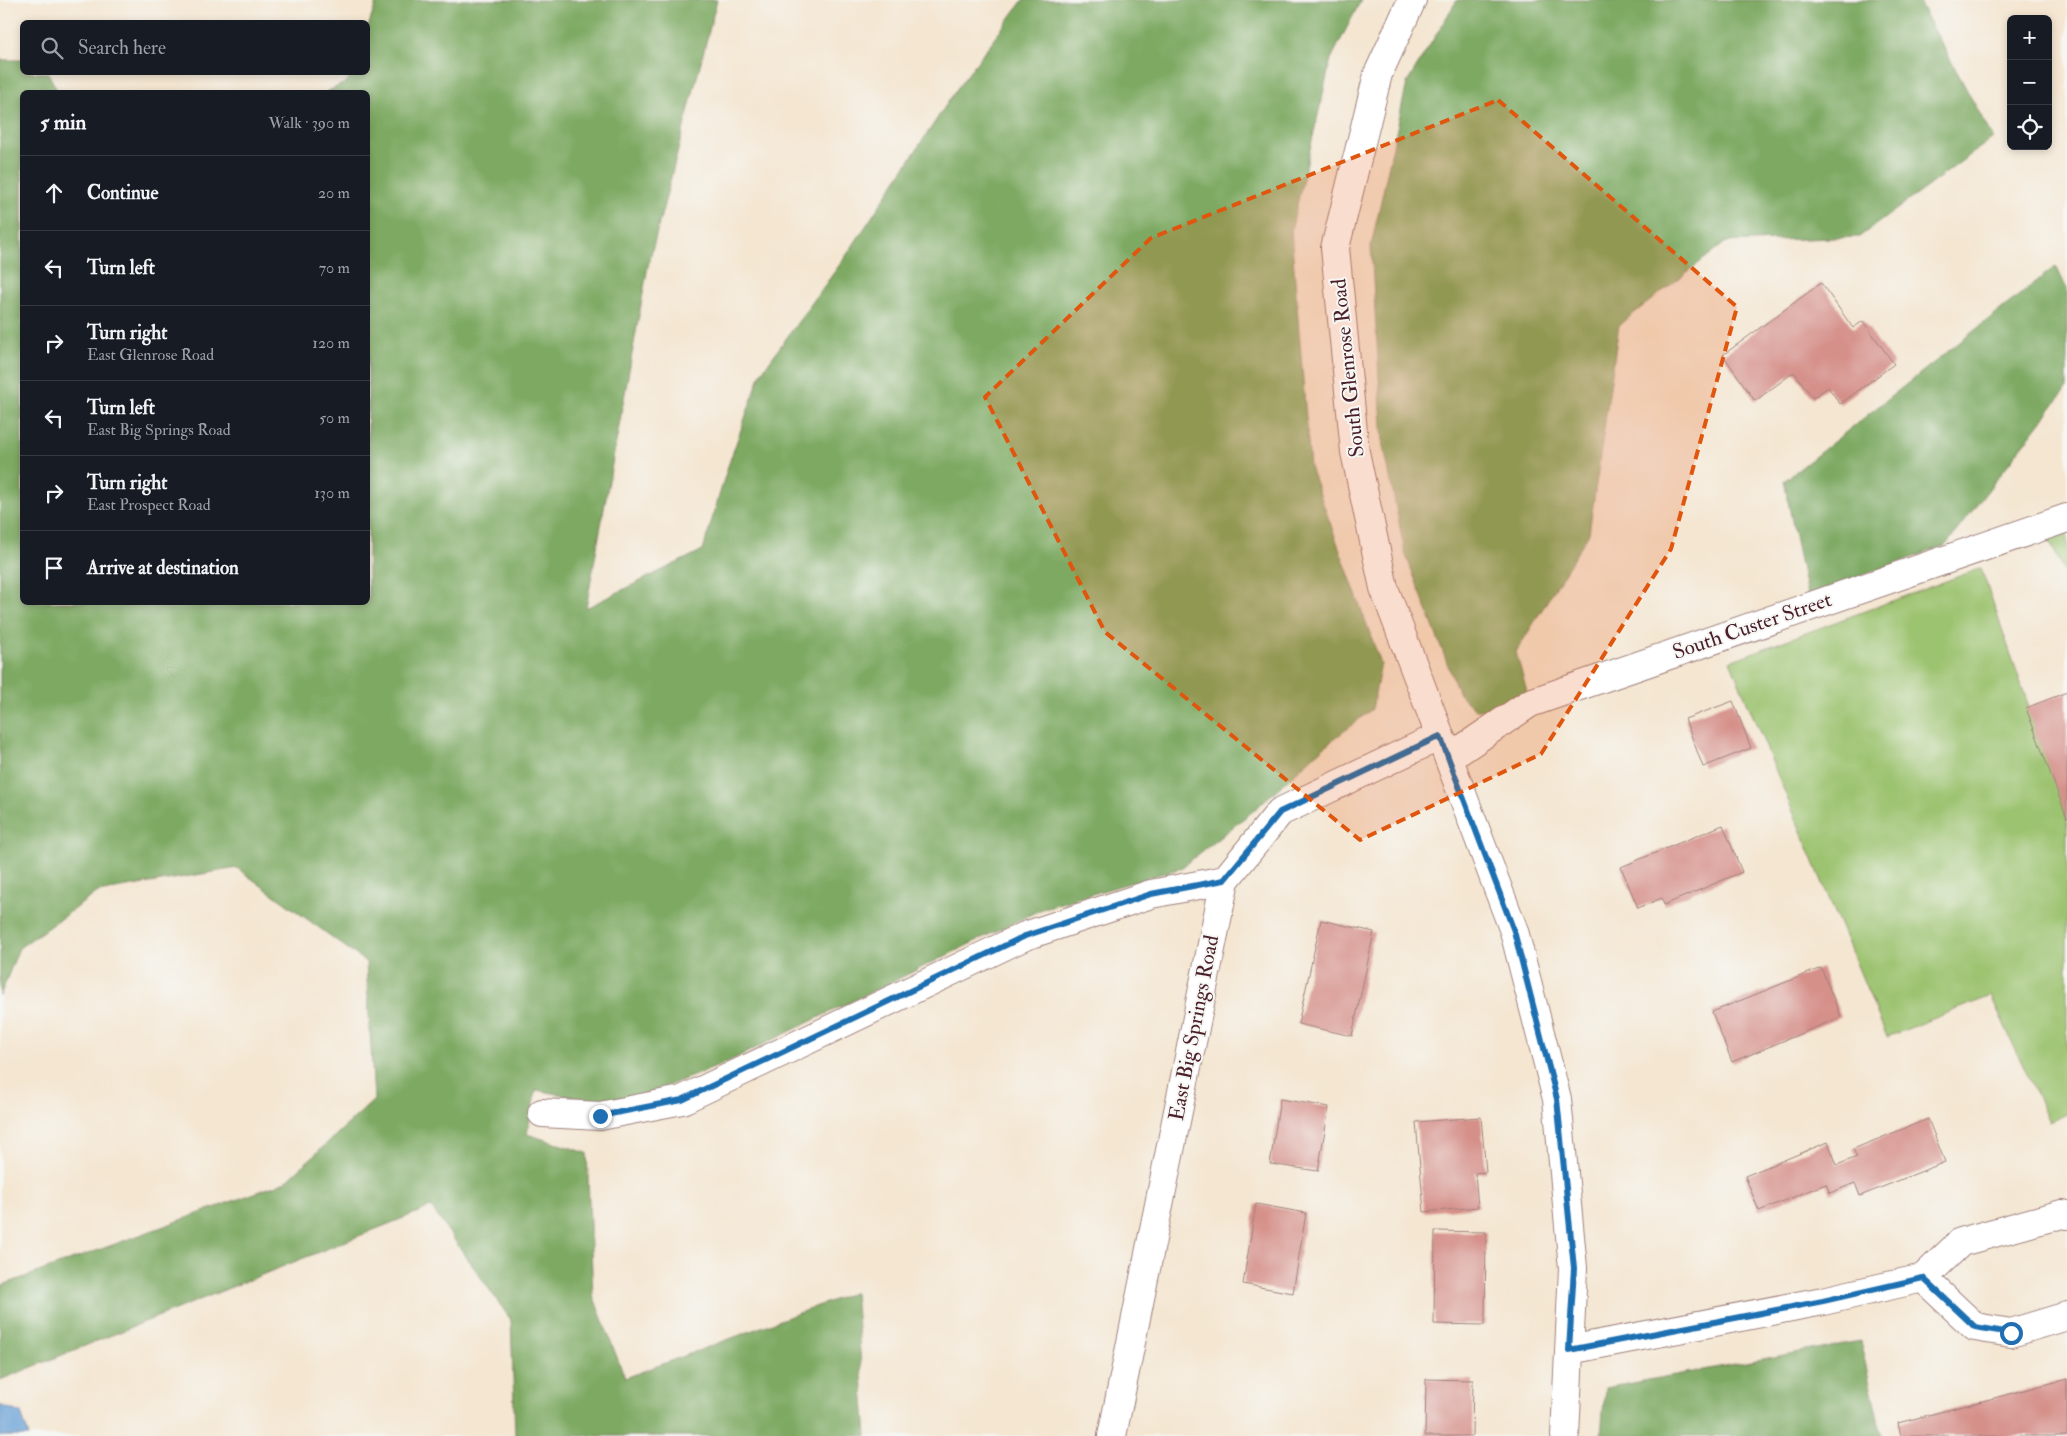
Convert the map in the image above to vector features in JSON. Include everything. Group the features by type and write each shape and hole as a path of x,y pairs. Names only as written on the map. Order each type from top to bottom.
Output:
{"street":[{"name":"South Glenrose Road","path":"1412,0 1378,74 1335,248 1355,452 1384,588 1514,931 1557,1099 1574,1268 1565,1436"},
{"name":"South Custer Street","path":"1444,747 1530,703 2067,518"},
{"name":"East Big Springs Road","path":"1112,1436 1224,880 1280,812 1444,747"},
{"path":"542,1113 600,1116 682,1100 1025,936 1151,894 1224,880"},
{"path":"1569,1350 1823,1301 1923,1278 1961,1242 2062,1214 2067,1215"},
{"path":"1923,1278 1975,1327 2011,1333 2067,1316"}],"highlighted area":[{"path":"1498,100 1737,307 1671,549 1541,754 1360,840 1105,632 985,397 1151,238"}],"green space":[{"path":"377,0 717,0 648,266 586,608 703,550 727,469 761,373 846,256 956,90 1023,0 1361,0 1331,59 1291,231 1310,467 1381,664 1372,709 1324,747 1253,811 1181,868 1044,908 719,1066 641,1096 591,1100 536,1090 527,1134 587,1153 593,1295 625,1378 855,1292 867,1436 515,1436 511,1320 431,1207 0,1380 0,1286 285,1182 374,1100 366,962 237,868 98,892 19,948 0,996 0,60 20,60 20,75 49,75 57,90 20,90 20,605 370,605 370,90 330,90 347,82 350,75 370,75 370,21"},
{"path":"1457,0 1918,0 1993,138 1859,237 1726,242 1619,325 1589,533 1516,652 1527,692 1495,709 1475,710 1459,694 1405,553 1383,442 1371,246 1407,83"},
{"path":"2056,266 2067,289 2067,388 1945,546 1807,595 1784,481"},
{"path":"2067,534 2067,577 2049,540"},
{"path":"1981,568 2067,817 2067,1114 2049,1122 1991,996 1887,1037 1730,661"},
{"path":"1860,1341 1882,1436 1601,1436 1605,1388"}],"water":[{"path":"0,1405 21,1413 29,1436 0,1436"}],"building":[{"path":"1821,283 1853,328 1863,321 1894,364 1840,404 1828,387 1813,398 1794,372 1755,401 1723,355"},
{"path":"2067,692 2067,818 2026,708"},
{"path":"1733,701 1751,748 1703,767 1685,719"},
{"path":"1723,825 1742,872 1664,905 1662,898 1638,908 1621,867"},
{"path":"1321,920 1374,932 1352,1036 1298,1024"},
{"path":"1821,968 1841,1017 1732,1062 1712,1012"},
{"path":"1280,1099 1329,1107 1318,1171 1270,1164"},
{"path":"1481,1117 1486,1172 1475,1173 1478,1207 1424,1212 1416,1122"},
{"path":"1928,1119 1945,1162 1860,1196 1855,1183 1830,1193 1826,1184 1759,1211 1745,1176 1828,1142 1837,1165 1857,1157 1853,1149"},
{"path":"1256,1204 1306,1213 1293,1293 1243,1284"},
{"path":"1435,1231 1486,1232 1485,1325 1434,1324"},
{"path":"1426,1379 1473,1380 1472,1436 1425,1436"},
{"path":"2067,1379 2067,1436 1901,1436 1898,1423"}],"route":[{"path":"600,1116 682,1100 1025,936 1151,894 1224,880 1280,812 1440,736 1514,931 1557,1099 1574,1268 1569,1350 1823,1301 1923,1278 1975,1327 2011,1333"}]}
